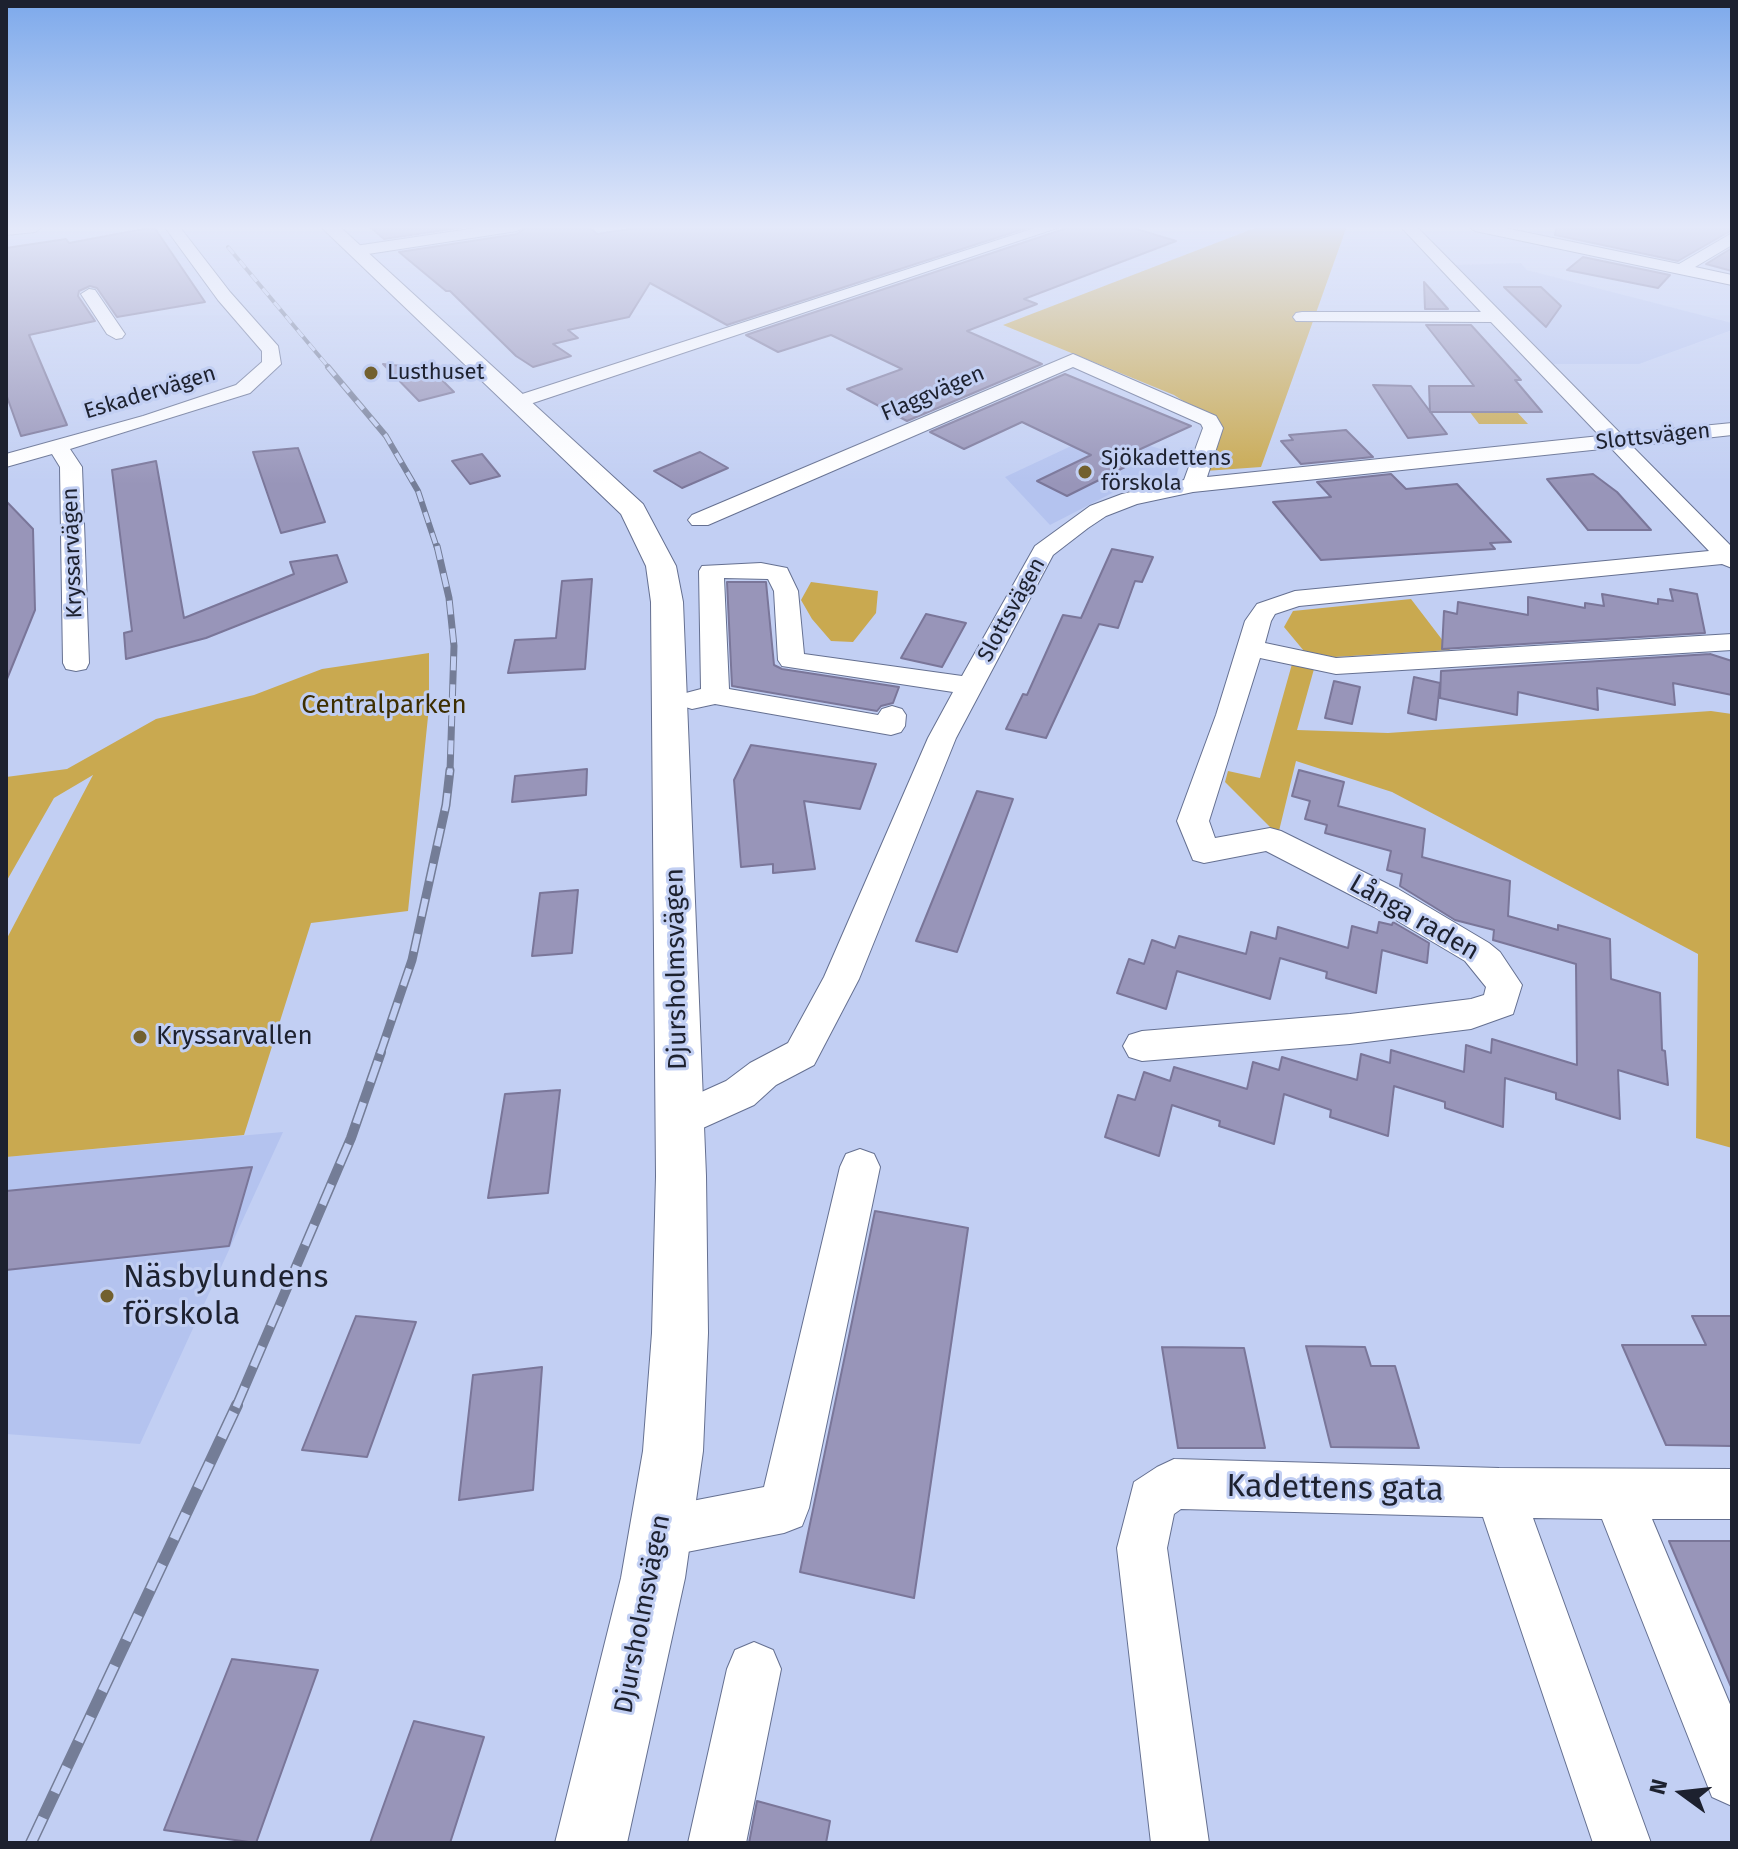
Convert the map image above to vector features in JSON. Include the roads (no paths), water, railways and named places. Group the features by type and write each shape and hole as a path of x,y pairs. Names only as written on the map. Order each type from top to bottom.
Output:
{"street":[{"path":"101,312 116,334"},
{"name":"Eskadervägen","path":"6,461 243,389 272,364 271,350 238,312"},
{"name":"Djursholmsvägen","path":"422,312 633,510 661,566 670,634 680,1120 680,1333 673,1451 661,1532 617,1741 591,1843"},
{"path":"520,401 791,312"},
{"path":"1490,312 1731,558"},
{"path":"1302,317 1495,317"},
{"name":"Flaggvägen","path":"700,520 1073,360 1209,420 1213,428 1193,485"},
{"name":"Slottsvägen","path":"680,1120 740,1093 763,1074 801,1054 841,979 942,738 1043,551 1098,511 1145,495 1193,485 1732,429"},
{"name":"Kryssarvägen","path":"58,447 71,467 76,663"},
{"name":"Långa raden","path":"1142,1046 1350,1029 1471,1014 1500,1004 1504,985 1488,962 1477,952 1386,898 1270,839 1204,852 1193,821 1258,621 1266,609 1295,599 1731,558"},
{"path":"892,715 891,726 704,697 711,571 761,570 778,573 786,591 791,660 970,686"},
{"path":"1251,648 1336,666 1732,642"},
{"path":"661,1532 784,1508 860,1167"},
{"name":"Kadettens gata","path":"1180,1843 1142,1548 1152,1500 1174,1484 1499,1493 1732,1494"},
{"path":"1499,1493 1622,1843"},
{"path":"1617,1495 1732,1777"},
{"path":"717,1843 754,1669"}],"railway":[{"path":"283,312 330,369"},
{"path":"328,367 386,436 418,491 437,548"},
{"path":"437,546 449,598 454,646 450,772"},
{"path":"380,1054 412,960 446,805 450,770"},
{"path":"236,1407 351,1138 381,1052"},
{"path":"31,1843 237,1405"}],"place":[{"name":"Lusthuset","path":"371,373"},
{"name":"Sjökadettens förskola","path":"1085,472"},
{"name":"Kryssarvallen","path":"140,1037"},
{"name":"Näsbylundens förskola","path":"107,1296"}],"park label":[{"name":"Centralparken","path":"384,706"}]}
